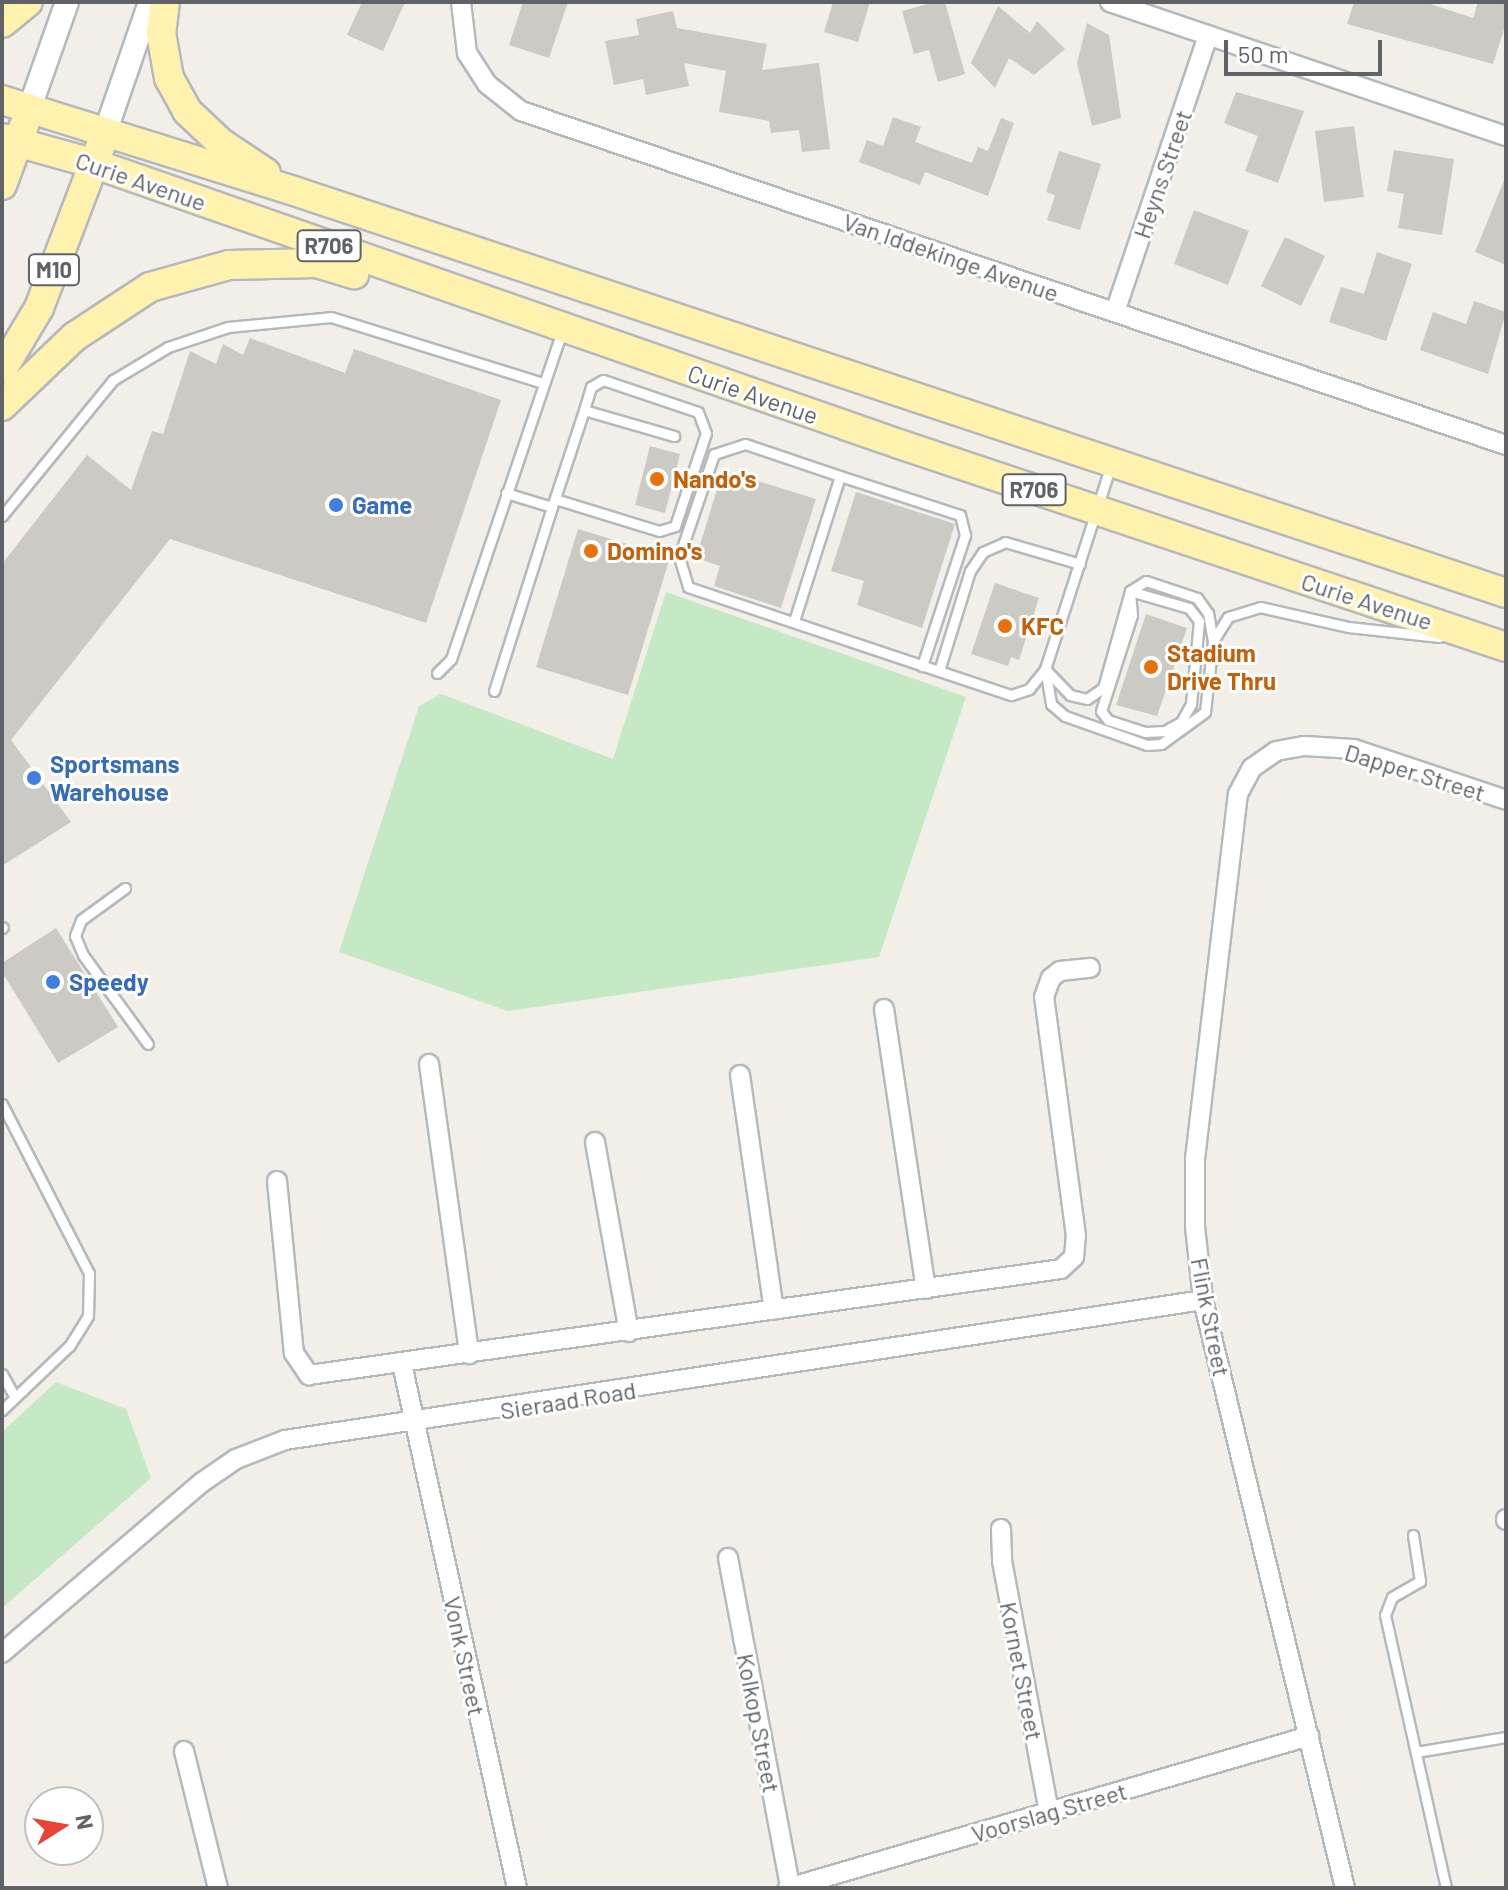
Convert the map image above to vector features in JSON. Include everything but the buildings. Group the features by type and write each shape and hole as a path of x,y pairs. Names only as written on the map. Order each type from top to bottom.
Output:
{"main road":[{"path":"2,23 28,2"},
{"path":"165,2 161,33 169,78 187,111 221,143 291,190"},
{"name":"Curie Avenue","path":"2,100 291,190 1506,593"},
{"path":"2,185 10,141 29,110"},
{"name":"M10","path":"2,370 39,308 105,133"},
{"name":"Curie Avenue","path":"10,141 95,164 563,329 1096,511 1502,645"},
{"path":"2,406 74,337 150,287 229,265 317,263 507,320 563,329"}],"street":[{"path":"29,110 67,2"},
{"path":"105,133 150,2"},
{"name":"Van Iddekinge Avenue","path":"461,2 467,53 487,84 521,111 1506,445"},
{"path":"1110,2 1506,136"},
{"name":"Heyns Street","path":"1115,312 1208,35"},
{"name":"Dapper Street","path":"1276,751 1305,746 1354,749 1506,800"},
{"name":"Flink Street","path":"1276,751 1252,768 1238,794 1192,1191 1203,1300 1345,1888"},
{"path":"277,1181 291,1333 300,1367 309,1375 324,1376 1061,1269 1074,1257 1076,1236 1044,997 1051,978 1060,971 1090,968"},
{"path":"884,1009 926,1289"},
{"path":"429,1064 469,1354"},
{"path":"740,1075 774,1310"},
{"path":"595,1142 629,1332"},
{"name":"Sieraad Road","path":"2,1653 236,1459 285,1440 414,1424 1203,1300"},
{"name":"Vonk Street","path":"402,1364 517,1888"},
{"name":"Kornet Street","path":"1001,1529 1002,1561 1049,1812"},
{"name":"Kolkop Street","path":"728,1558 789,1888"},
{"name":"Voorslag Street","path":"789,1888 1309,1736"},
{"path":"184,1751 218,1888"}],"lane":[{"path":"2,516 113,380 168,347 228,327 331,317 543,383"},
{"path":"437,673 451,659 563,329"},
{"path":"494,691 554,503 584,410 591,387 603,380 698,412 706,433 675,526 659,531 554,503 506,493"},
{"path":"584,410 674,436"},
{"path":"922,666 965,535 960,515 745,444 714,454 679,557 688,587 794,621 922,666 1011,695 1029,689 1045,669 1112,462"},
{"path":"794,621 840,476"},
{"path":"939,671 970,571 983,552 1005,542 1080,564"},
{"path":"1045,669 1051,704 1065,716 1147,745 1161,744 1188,729 1205,712 1213,641 1208,613 1197,598 1146,581 1130,591 1097,713 1102,729"},
{"path":"1130,591 1189,608 1199,621 1191,704 1181,722 1165,731 1145,732 1108,720 1101,711 1132,615 1130,591"},
{"path":"1213,641 1228,617 1260,607 1348,627 1502,645"},
{"path":"1045,669 1070,695 1087,699 1103,688"},
{"path":"125,888 81,920 75,936 83,955 148,1044"},
{"path":"2,1104 89,1273 88,1316 69,1346 2,1410"},
{"path":"2,1374 15,1397"},
{"path":"1413,1535 1420,1581 1392,1597 1385,1615 1446,1888"},
{"path":"1416,1752 1506,1737"}],"green space":[{"path":"666,592 966,697 879,957 508,1011 339,952 419,706 441,694 613,759"},
{"path":"56,1382 126,1409 151,1478 2,1608 2,1432"}],"place":[{"name":"Nando's","path":"657,479"},
{"name":"Game","path":"336,505"},
{"name":"Domino's","path":"591,551"},
{"name":"KFC","path":"1005,626"},
{"name":"Stadium Drive Thru","path":"1151,667"},
{"name":"Sportsmans Warehouse","path":"34,778"},
{"name":"Speedy","path":"53,982"}]}
